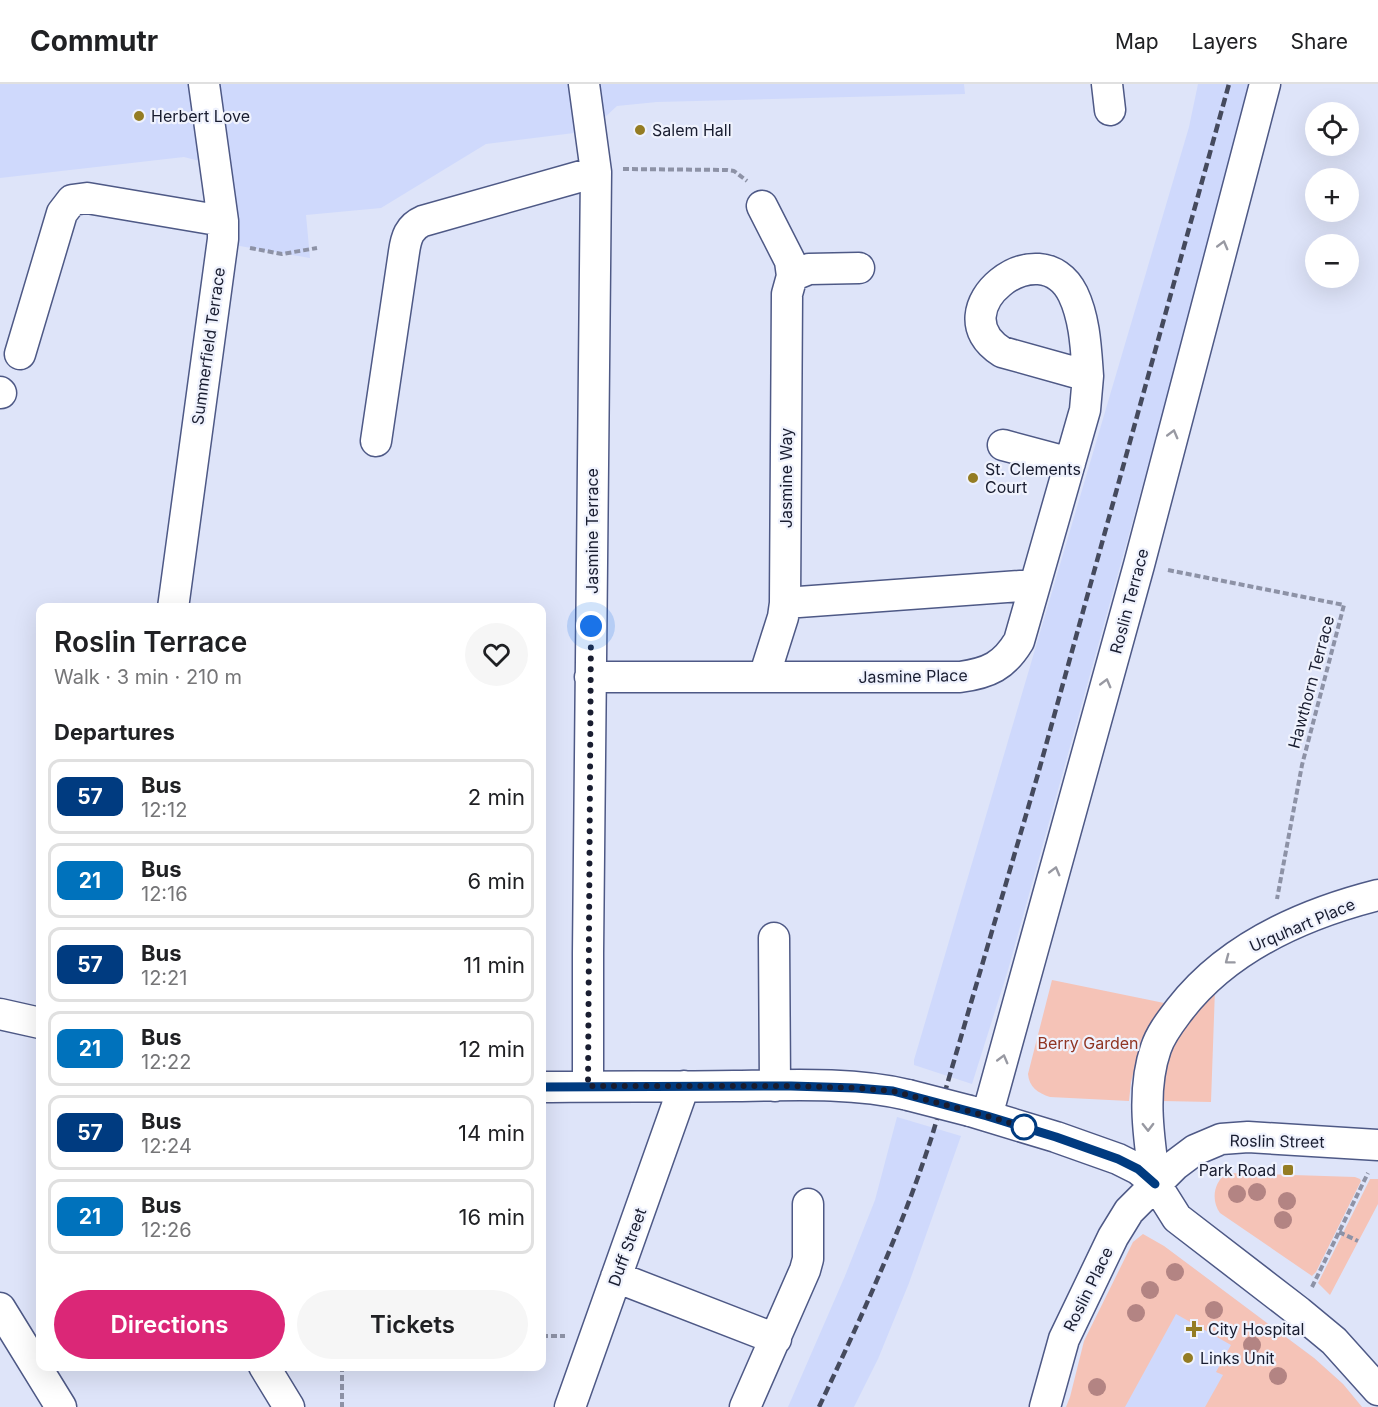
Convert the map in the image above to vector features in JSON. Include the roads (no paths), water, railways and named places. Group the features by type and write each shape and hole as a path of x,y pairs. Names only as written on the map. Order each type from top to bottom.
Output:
{"street":[{"name":"Jasmine Terrace","path":"584,84 596,172 588,1086"},
{"name":"Roslin Terrace","path":"979,1114 1139,565 1265,84"},
{"name":"Summerfield Terrace","path":"173,603 223,232 206,94"},
{"path":"376,441 406,241 412,227 423,221 596,172"},
{"path":"20,354 62,213 72,200 87,198 223,232"},
{"name":"Jasmine Way","path":"762,206 792,268 787,294 785,603 779,633 764,677"},
{"path":"792,276 809,269 859,268"},
{"name":"Jasmine Place","path":"590,677 960,677 988,671 1003,663 1019,641 1087,400 1088,376"},
{"path":"1003,445 1073,452"},
{"path":"785,603 1034,585"},
{"name":"Urquhart Place","path":"1155,1184 1148,1133 1150,1071 1156,1047 1165,1029 1202,983 1239,953 1270,935 1335,908 1378,895"},
{"path":"774,938 775,1086"},
{"path":"0,1014 36,1022"},
{"name":"Duff Street","path":"570,1407 684,1086"},
{"path":"546,1087 775,1086 893,1091 979,1114 1118,1159 1138,1169 1155,1184 1177,1218 1334,1341 1378,1390"},
{"name":"Roslin Street","path":"1155,1184 1174,1165 1195,1150 1221,1139 1248,1137 1376,1154"},
{"name":"Roslin Place","path":"1045,1407 1064,1339 1113,1237 1129,1211 1155,1184"},
{"path":"745,1407 801,1281 808,1259 808,1204"},
{"path":"616,1277 776,1339"},
{"path":"0,1308 36,1366"},
{"path":"39,1371 61,1407"},
{"path":"267,1371 289,1407"}],"railway":[{"path":"819,1407 894,1239 932,1136 1038,774 1229,84"}],"place":[{"name":"Herbert Love","path":"139,116"},
{"name":"Salem Hall","path":"640,130"},
{"name":"St. Clements Court","path":"973,478"},
{"name":"Park Road","path":"1288,1170"},
{"name":"City Hospital","path":"1194,1329"},
{"name":"Links Unit","path":"1188,1358"}],"park label":[{"name":"Berry Garden","path":"1088,1043"}]}
